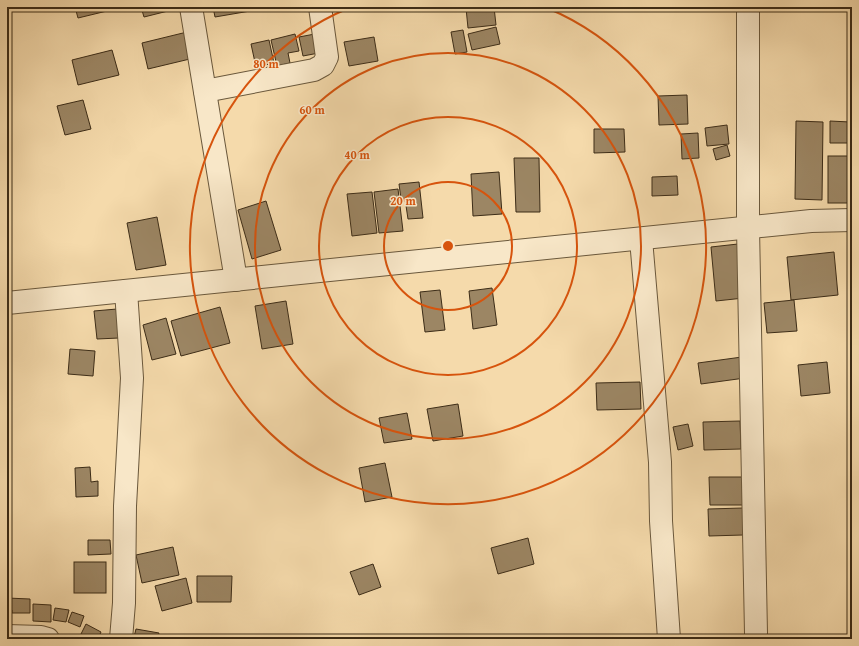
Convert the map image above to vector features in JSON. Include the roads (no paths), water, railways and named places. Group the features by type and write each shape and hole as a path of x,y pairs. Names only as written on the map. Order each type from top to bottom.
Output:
{"street":[{"path":"191,7 236,280"},
{"path":"205,91 319,68 327,57 320,7"},
{"path":"748,7 748,228 756,633"},
{"path":"7,303 812,221 852,220"},
{"path":"641,239 660,462 661,521 669,639"},
{"path":"121,639 124,603 125,506 132,378 126,291"},
{"path":"18,637 41,637 48,639"}]}
